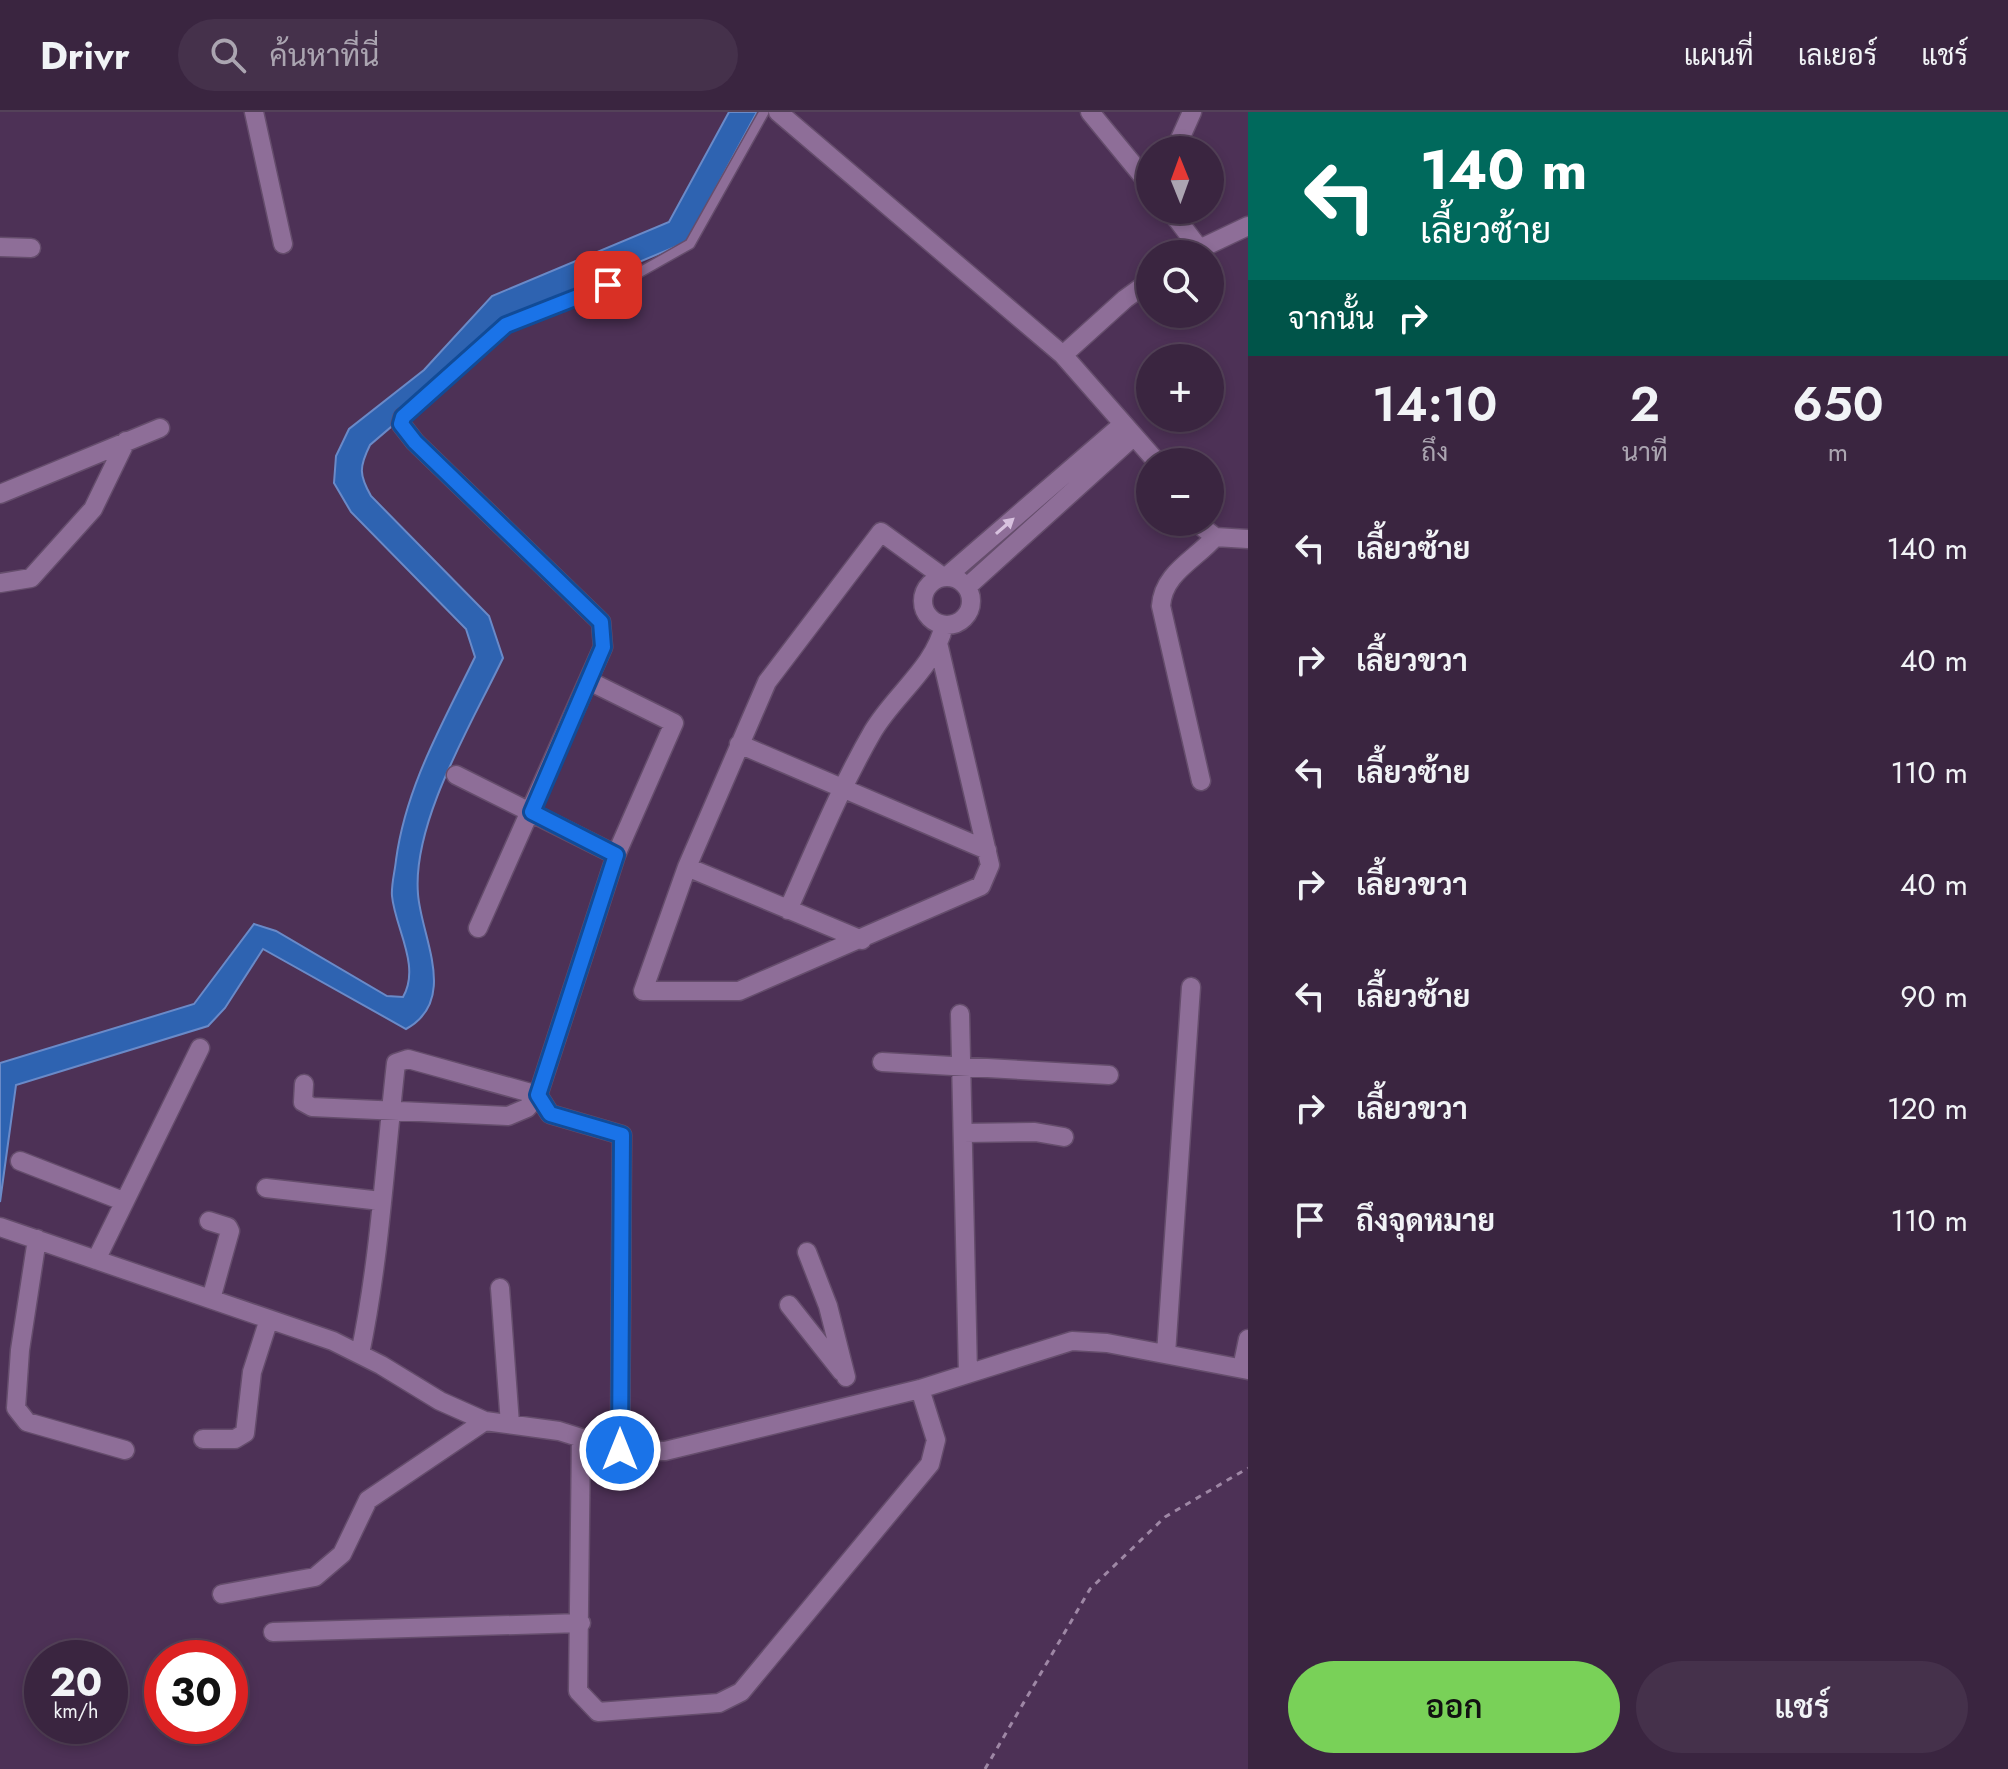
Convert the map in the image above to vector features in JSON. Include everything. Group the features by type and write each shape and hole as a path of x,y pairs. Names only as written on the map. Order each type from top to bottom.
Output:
{"street":[{"path":"254,112 283,244"},
{"path":"778,112 1063,355 1145,448"},
{"path":"1181,136 1192,112"},
{"path":"1096,115 1136,167"},
{"path":"1217,240 1248,226"},
{"path":"0,247 31,248"},
{"path":"1063,355 1136,291"},
{"path":"403,417 401,424 415,442 601,622 603,647 478,928"},
{"path":"0,494 160,428"},
{"path":"944,625 939,647 990,865 981,886 739,991 643,991 687,867 767,682 881,532 944,577 959,580 967,587 972,600 967,615 953,625 944,625 926,613 923,599 929,585 944,577 1129,430"},
{"path":"967,587 1129,430"},
{"path":"0,583 31,578 93,509 126,441"},
{"path":"1201,781 1161,606 1162,590 1169,578 1215,537 1248,539"},
{"path":"788,910 842,790 891,702 939,647"},
{"path":"304,1084 303,1102 312,1107 390,1112 508,1116 527,1108 538,1095 616,855 674,723 589,681"},
{"path":"739,744 987,850"},
{"path":"456,775 616,855"},
{"path":"687,867 862,940"},
{"path":"1166,1354 1191,987"},
{"path":"960,1014 968,1374"},
{"path":"96,1260 200,1048"},
{"path":"360,1354 372,1297 396,1063 403,1059 538,1095 550,1114 622,1135 620,1450"},
{"path":"882,1062 961,1069 1109,1075"},
{"path":"963,1133 1035,1132 1064,1137"},
{"path":"20,1161 123,1201"},
{"path":"266,1188 381,1201"},
{"path":"209,1221 228,1227 230,1231 211,1299"},
{"path":"0,1227 333,1341 440,1401 485,1421 559,1431 620,1450 665,1451 920,1389 1072,1341 1107,1343 1245,1369 1248,1339"},
{"path":"37,1239 20,1350 16,1408 27,1422 125,1450"},
{"path":"807,1252 828,1306 856,1403"},
{"path":"500,1288 510,1424"},
{"path":"789,1305 846,1377"},
{"path":"203,1439 235,1439 246,1429 252,1372 269,1319"},
{"path":"581,1438 578,1691 598,1712 719,1703 741,1692 930,1464 936,1440 920,1389"},
{"path":"222,1594 315,1577 342,1554 368,1500 485,1421"},
{"path":"273,1632 581,1623"}],"lane":[{"path":"403,417 506,325 635,275 682,252 690,244 764,112"}],"path":[{"path":"985,1769 1090,1589 1165,1517 1248,1468"}],"water":[{"path":"729,112 757,112 687,242 507,317 473,357 370,445 364,459 364,482 371,496 489,616 503,658 447,773 424,836 418,894 434,985 431,1002 422,1017 406,1029 263,949 225,1008 208,1026 16,1085 0,1202 0,1063 194,1004 254,924 276,931 387,996 403,997 408,985 408,960 392,892 401,833 427,756 475,657 466,629 351,512 334,483 336,456 349,429 424,370 492,296 669,222"}],"route":[{"path":"608,285 506,325 403,417 401,424 415,442 601,622 603,647 532,812 616,855 538,1095 550,1114 622,1135 620,1450"}]}
